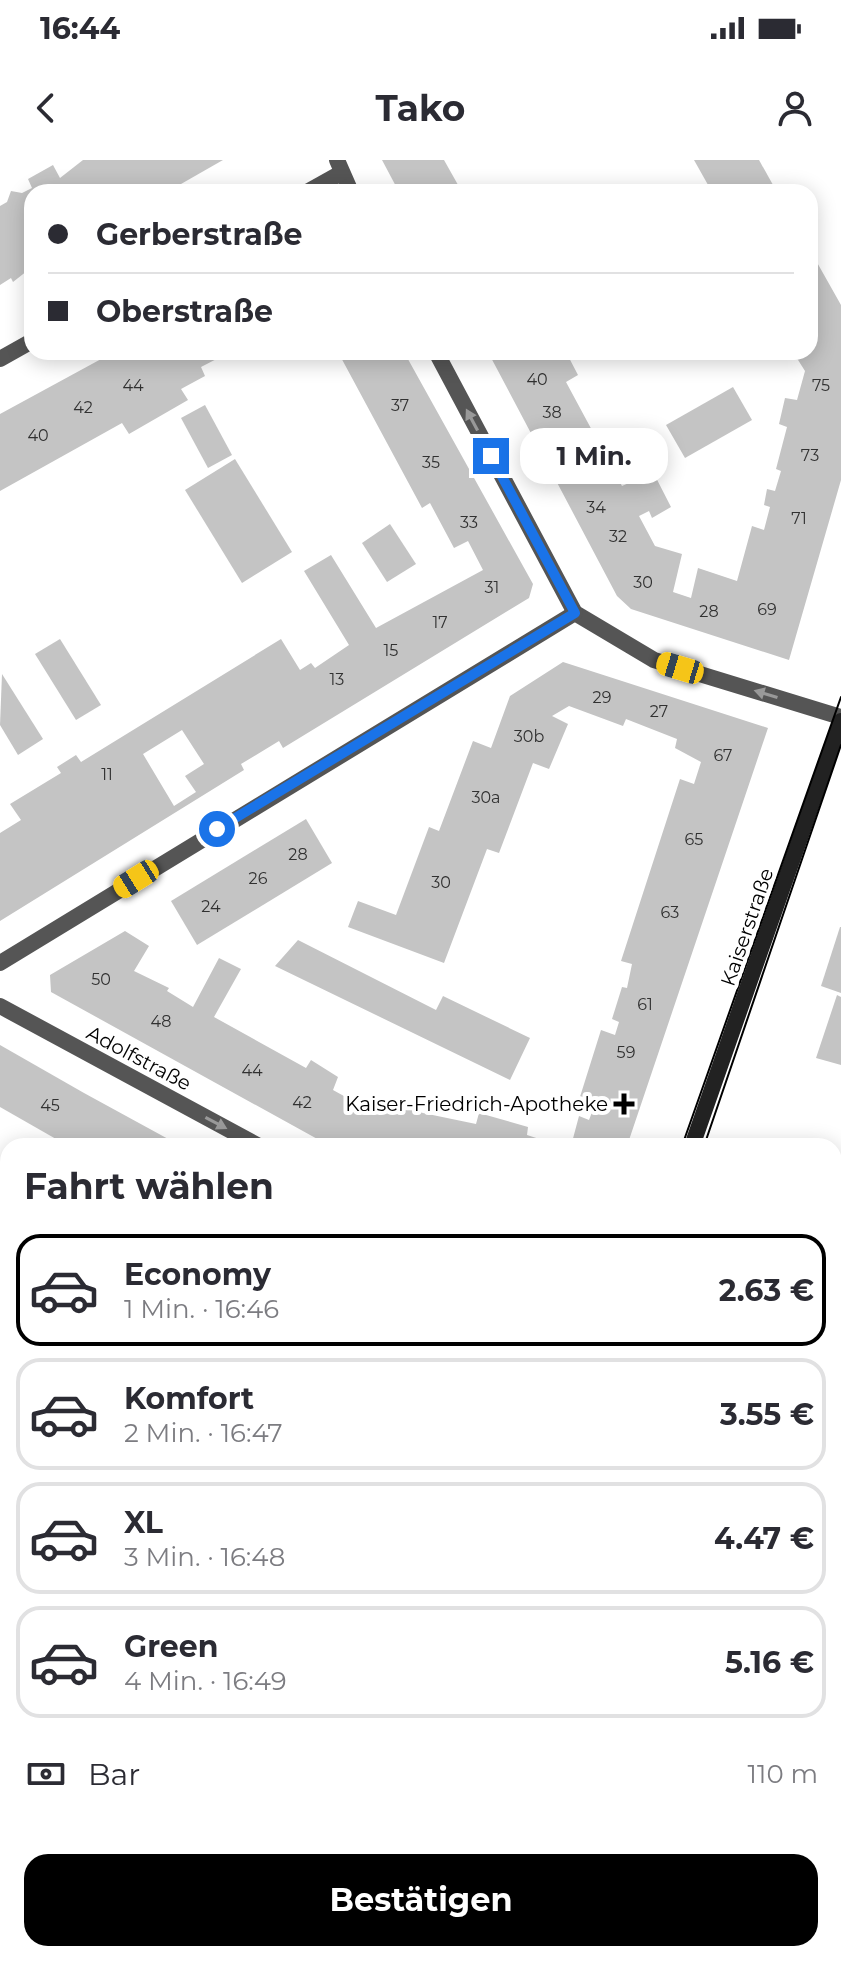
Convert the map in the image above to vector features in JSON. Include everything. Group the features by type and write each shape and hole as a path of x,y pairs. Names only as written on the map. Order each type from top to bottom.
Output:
{"main road":[{"name":"Kaiserstraße","path":"695,1138 841,719"}],"street":[{"path":"317,184 339,167"},
{"path":"0,359 24,346"},
{"path":"440,360 575,613 654,660 841,719"},
{"path":"0,963 575,613"},
{"name":"Adolfstraße","path":"0,1006 244,1138"}],"building":[{"path":"83,160 223,160 181,184 30,184 28,179 53,165 60,178"},
{"path":"382,160 444,160 458,184 395,184"},
{"path":"694,160 759,160 772,184 708,184"},
{"path":"11,191 22,193 24,273 13,282 11,278 0,285 0,206 7,202"},
{"path":"818,264 841,305 841,480 789,660 631,609 617,596 492,360 570,360 578,375 566,382 622,486 631,482 628,475 649,464 671,507 652,518 649,511 639,516 655,546 682,554 673,592 691,598 698,568 737,581 752,526 764,530 770,507 764,505 767,489 775,491 781,471 776,469 787,427 779,424 785,398 797,400 805,371 798,360 818,360"},
{"path":"99,360 215,360 201,367 205,376 181,389 188,400 129,434 122,423 0,491 0,414"},
{"path":"342,360 408,360 533,584 529,598 283,748 279,741 241,764 244,770 0,921 0,833 21,820 10,804 61,773 57,767 76,755 81,762 281,639 300,670 311,663 315,668 349,645 304,571 331,555 376,628 483,570 468,541 454,548 430,503 422,508","holes":["182,730 204,764 185,776 196,792 174,806 143,754"]},
{"path":"733,387 752,420 685,458 666,425"},
{"path":"205,405 232,455 208,468 181,418"},
{"path":"235,459 292,552 242,583 185,490"},
{"path":"390,524 416,564 387,582 362,543"},
{"path":"60,639 101,705 76,720 35,654"},
{"path":"563,662 768,728 630,1138 573,1138 579,1116 589,1120 594,1107 579,1100 601,1030 615,1035 619,1022 612,1019 622,987 627,988 632,964 621,961 680,779 694,784 701,762 675,748 677,739 626,719 623,726 569,706 552,716 568,724 549,769 533,763 499,853 487,849 444,963 348,927 358,901 396,915 429,827 439,831 473,741 491,748 510,696"},
{"path":"2,674 43,739 18,755 0,725"},
{"path":"306,819 332,863 197,945 171,901"},
{"path":"841,927 841,993 821,986"},
{"path":"125,931 149,946 134,971 169,988 167,991 193,1007 219,958 241,969 214,1017 306,1068 311,1060 338,1077 333,1090 371,1111 379,1098 423,1113 476,1124 479,1113 528,1127 527,1135 536,1138 316,1138 51,992 50,975"},
{"path":"298,940 436,1010 443,996 530,1038 510,1080 275,966"},
{"path":"837,995 841,997 841,1065 816,1058"},
{"path":"0,1045 166,1138 54,1138 0,1107"}],"tram line":[{"path":"685,1138 841,697"},
{"path":"707,1138 841,745"}],"place":[{"name":"Kaiser-Friedrich-Apotheke","path":"624,1104"}],"route":[{"path":"217,829 575,613 491,456"}]}
